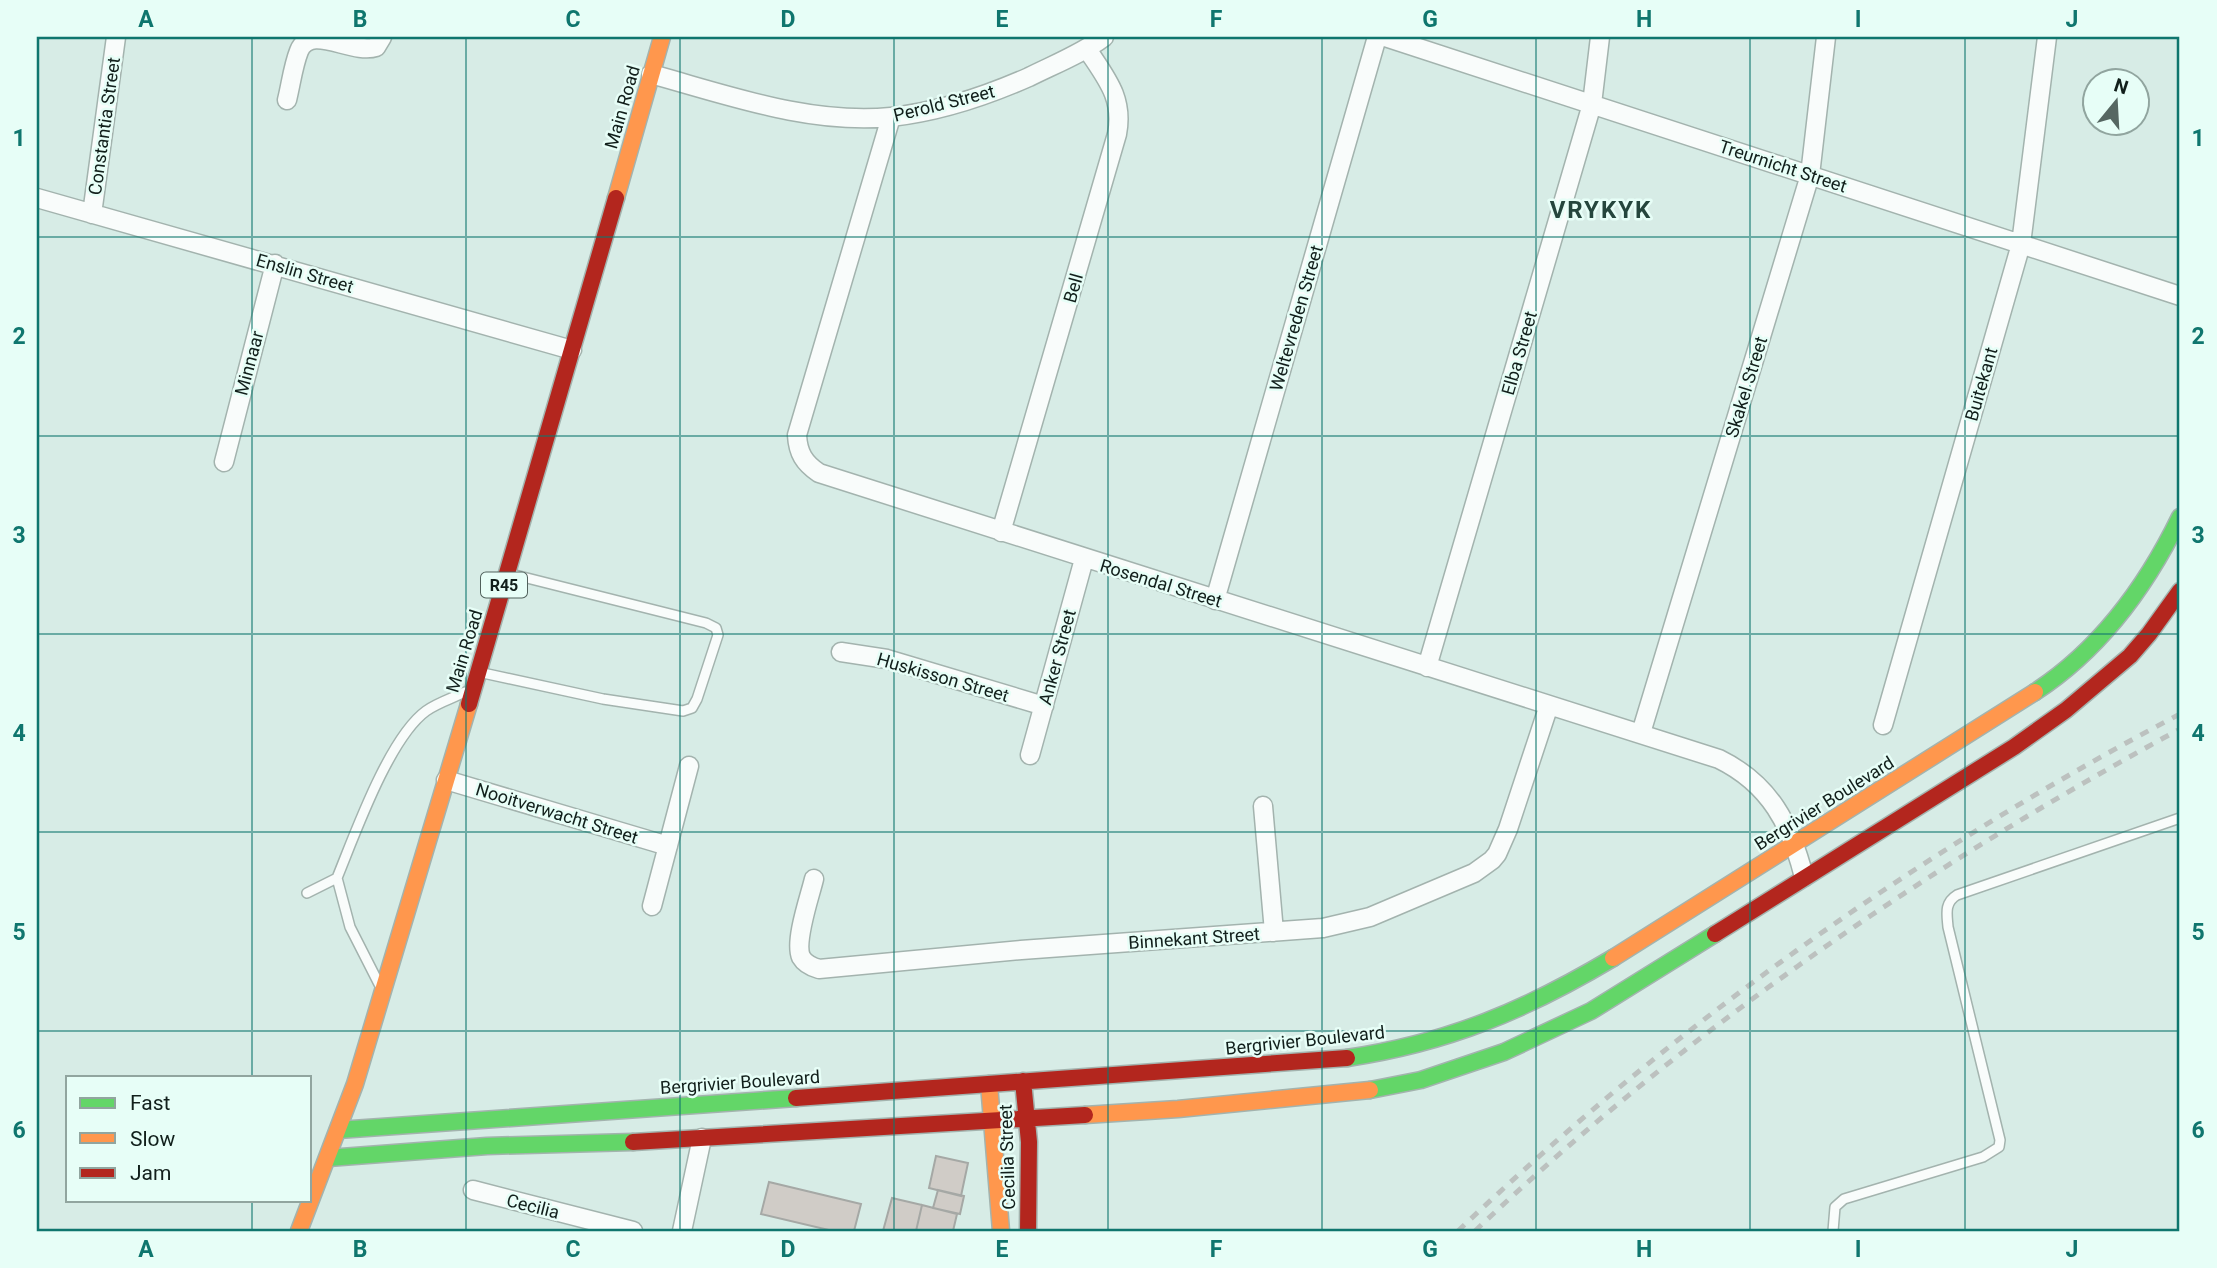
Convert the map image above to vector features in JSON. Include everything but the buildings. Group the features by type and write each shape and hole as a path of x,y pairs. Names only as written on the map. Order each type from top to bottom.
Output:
{"street":[{"name":"Constantia Street","path":"92,214 117,37"},
{"path":"287,100 299,50 307,40 313,37 321,38 363,49 376,47 382,37"},
{"name":"Main Road","path":"312,1198 384,993 662,37"},
{"name":"Perold Street","path":"651,75 792,111 843,117 891,117 994,93 1087,49 1104,37"},
{"name":"Weltevreden Street","path":"1215,600 1377,37"},
{"name":"Treurnicht Street","path":"1385,37 2180,296"},
{"name":"Elba Street","path":"1427,667 1592,104 1600,37"},
{"name":"Skakel Street","path":"1641,733 1810,175 1826,37"},
{"name":"Buitekant","path":"1883,725 2021,244 2047,37"},
{"name":"Bell","path":"1001,532 1118,134 1119,106 1108,81 1087,49"},
{"name":"Rosendal Street","path":"891,117 797,435 797,446 807,465 818,473 1084,559 1719,759 1748,775 1771,802 1796,843 1804,877"},
{"name":"Enslin Street","path":"37,198 572,350"},
{"name":"Minnaar","path":"224,462 275,264"},
{"name":"Bergrivier Boulevard","path":"338,1130 1327,1061 1403,1049 1457,1033 1512,1011 1610,961 2039,689 2107,631 2130,602 2169,541 2180,517"},
{"name":"Anker Street","path":"1030,755 1084,559"},
{"path":"328,1158 487,1146 606,1144 1026,1119 1284,1101 1380,1089 1421,1080 1504,1052 1591,1011 2014,747 2078,703 2113,672 2145,639 2180,591"},
{"name":"Huskisson Street","path":"841,652 887,659 1044,706"},
{"name":"Binnekant Street","path":"814,879 799,950 805,962 820,969 1021,950 1322,928 1370,917 1485,866 1497,854 1549,705"},
{"path":"652,906 689,766"},
{"name":"Nooitverwacht Street","path":"446,780 668,846"},
{"path":"1263,806 1274,932"},
{"name":"Cecilia Street","path":"1023,1081 1030,1177 1028,1231"},
{"name":"Cecilia Street","path":"989,1084 1001,1231"},
{"path":"682,1231 702,1138"},
{"name":"Cecilia","path":"473,1191 633,1231"},
{"name":"Main Road","path":"299,1231 311,1202"}],"lane":[{"path":"478,672 603,699 683,711 692,708 705,681 718,635 716,628 706,623 508,573"},
{"path":"384,993 350,927 337,878 371,797 403,734 426,711 473,688"},
{"path":"1833,1231 1835,1207 1844,1199 1983,1157 1999,1147 2000,1140 1948,927 1947,908 1950,901 1957,895 2180,818"},
{"path":"307,893 337,878"}],"railway":[{"path":"1458,1231 1540,1155 1625,1083 1801,947 1986,824 2180,714"},
{"path":"1475,1231 1555,1158 1638,1088 1723,1021 1811,957 1992,838 2180,729"}],"traffic: fast":[{"path":"2035,692 2081,656 2120,615 2152,568 2180,517"},
{"path":"1370,1090 1421,1080 1504,1052 1591,1011 1715,934"},
{"path":"1347,1058 1419,1043 1485,1022 1517,1009 1613,958"},
{"path":"338,1130 796,1098"},
{"path":"328,1158 487,1146 633,1142"}],"traffic: slow":[{"path":"616,198 662,37"},
{"path":"1613,958 2035,692"},
{"path":"312,1197 355,1084 469,704"},
{"path":"989,1084 1001,1231"},
{"path":"1085,1115 1178,1109 1370,1090"},
{"path":"299,1231 310,1202"}],"traffic: jam":[{"path":"469,704 616,198"},
{"path":"1715,934 2014,747 2066,710 2130,656 2180,591"},
{"path":"796,1098 1347,1058"},
{"path":"1023,1081 1029,1142 1028,1231"},
{"path":"633,1142 1085,1115"}],"district":[{"name":"VRYKYK","path":"1601,210"}]}
